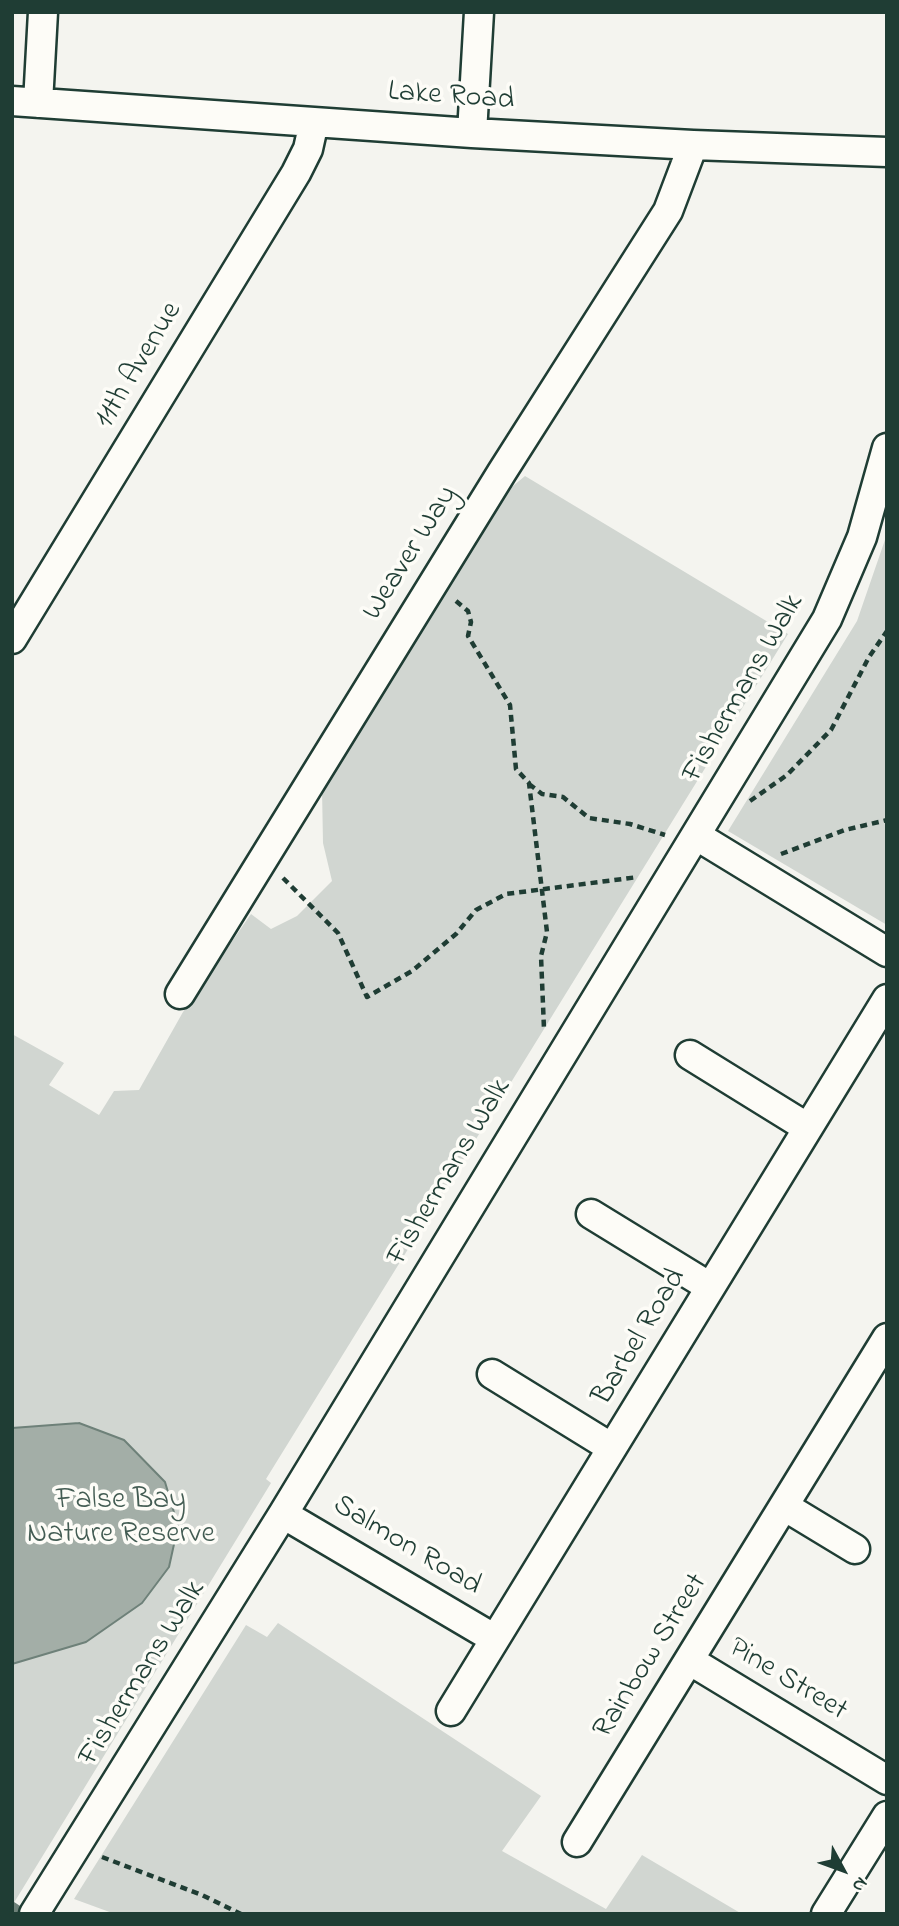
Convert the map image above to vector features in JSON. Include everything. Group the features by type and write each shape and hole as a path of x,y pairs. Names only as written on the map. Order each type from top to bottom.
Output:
{"street":[{"path":"25,102 43,12"},
{"path":"472,133 479,12"},
{"name":"Lake Road","path":"25,102 472,133 887,152"},
{"name":"11th Avenue","path":"12,639 296,173 308,149 314,122"},
{"name":"Weaver Way","path":"180,994 435,580 668,211 693,145"},
{"name":"Fishermans Walk","path":"33,1914 283,1514 685,835 827,620 862,537 887,448"},
{"path":"685,835 887,952"},
{"name":"Barbel Road","path":"451,1711 887,999"},
{"path":"690,1055 808,1128"},
{"path":"591,1214 710,1287"},
{"name":"Rainbow Street","path":"578,1842 784,1506 879,1367 887,1338"},
{"path":"492,1374 612,1448"},
{"path":"784,1506 855,1549"},
{"name":"Salmon Road","path":"283,1514 495,1639"},
{"name":"Pine Street","path":"690,1660 887,1780"},
{"path":"826,1914 887,1816"}],"path":[{"path":"435,580 468,611 471,622 468,636 510,705 516,769 529,783 542,794 563,797 589,818 630,824 661,835 685,835"},
{"path":"739,806 788,775 831,730 869,657 887,631"},
{"path":"529,783 547,932 541,956 544,1032"},
{"path":"770,858 845,830 887,820"},
{"path":"263,859 338,933 367,997 412,971 456,934 476,910 506,894 640,877 646,879"},
{"path":"95,1854 202,1895 241,1914"}],"green space":[{"name":"False Bay Nature Reserve","path":"525,476 788,634 266,1479 271,1483 12,1906 12,1034 64,1063 49,1085 99,1115 114,1091 139,1090 183,1012 251,914 271,929 297,916 332,881 323,843 322,789 507,491"},
{"path":"887,534 887,925 728,831 857,621"},
{"path":"278,1623 541,1796 502,1851 606,1909 642,1855 742,1914 115,1914 74,1899 246,1625 267,1637"}],"shaded area":[{"path":"79,1423 124,1440 165,1482 178,1526 169,1567 142,1603 86,1642 12,1664 12,1428"}],"waterway":[{"path":"12,1906 24,1914"}]}
